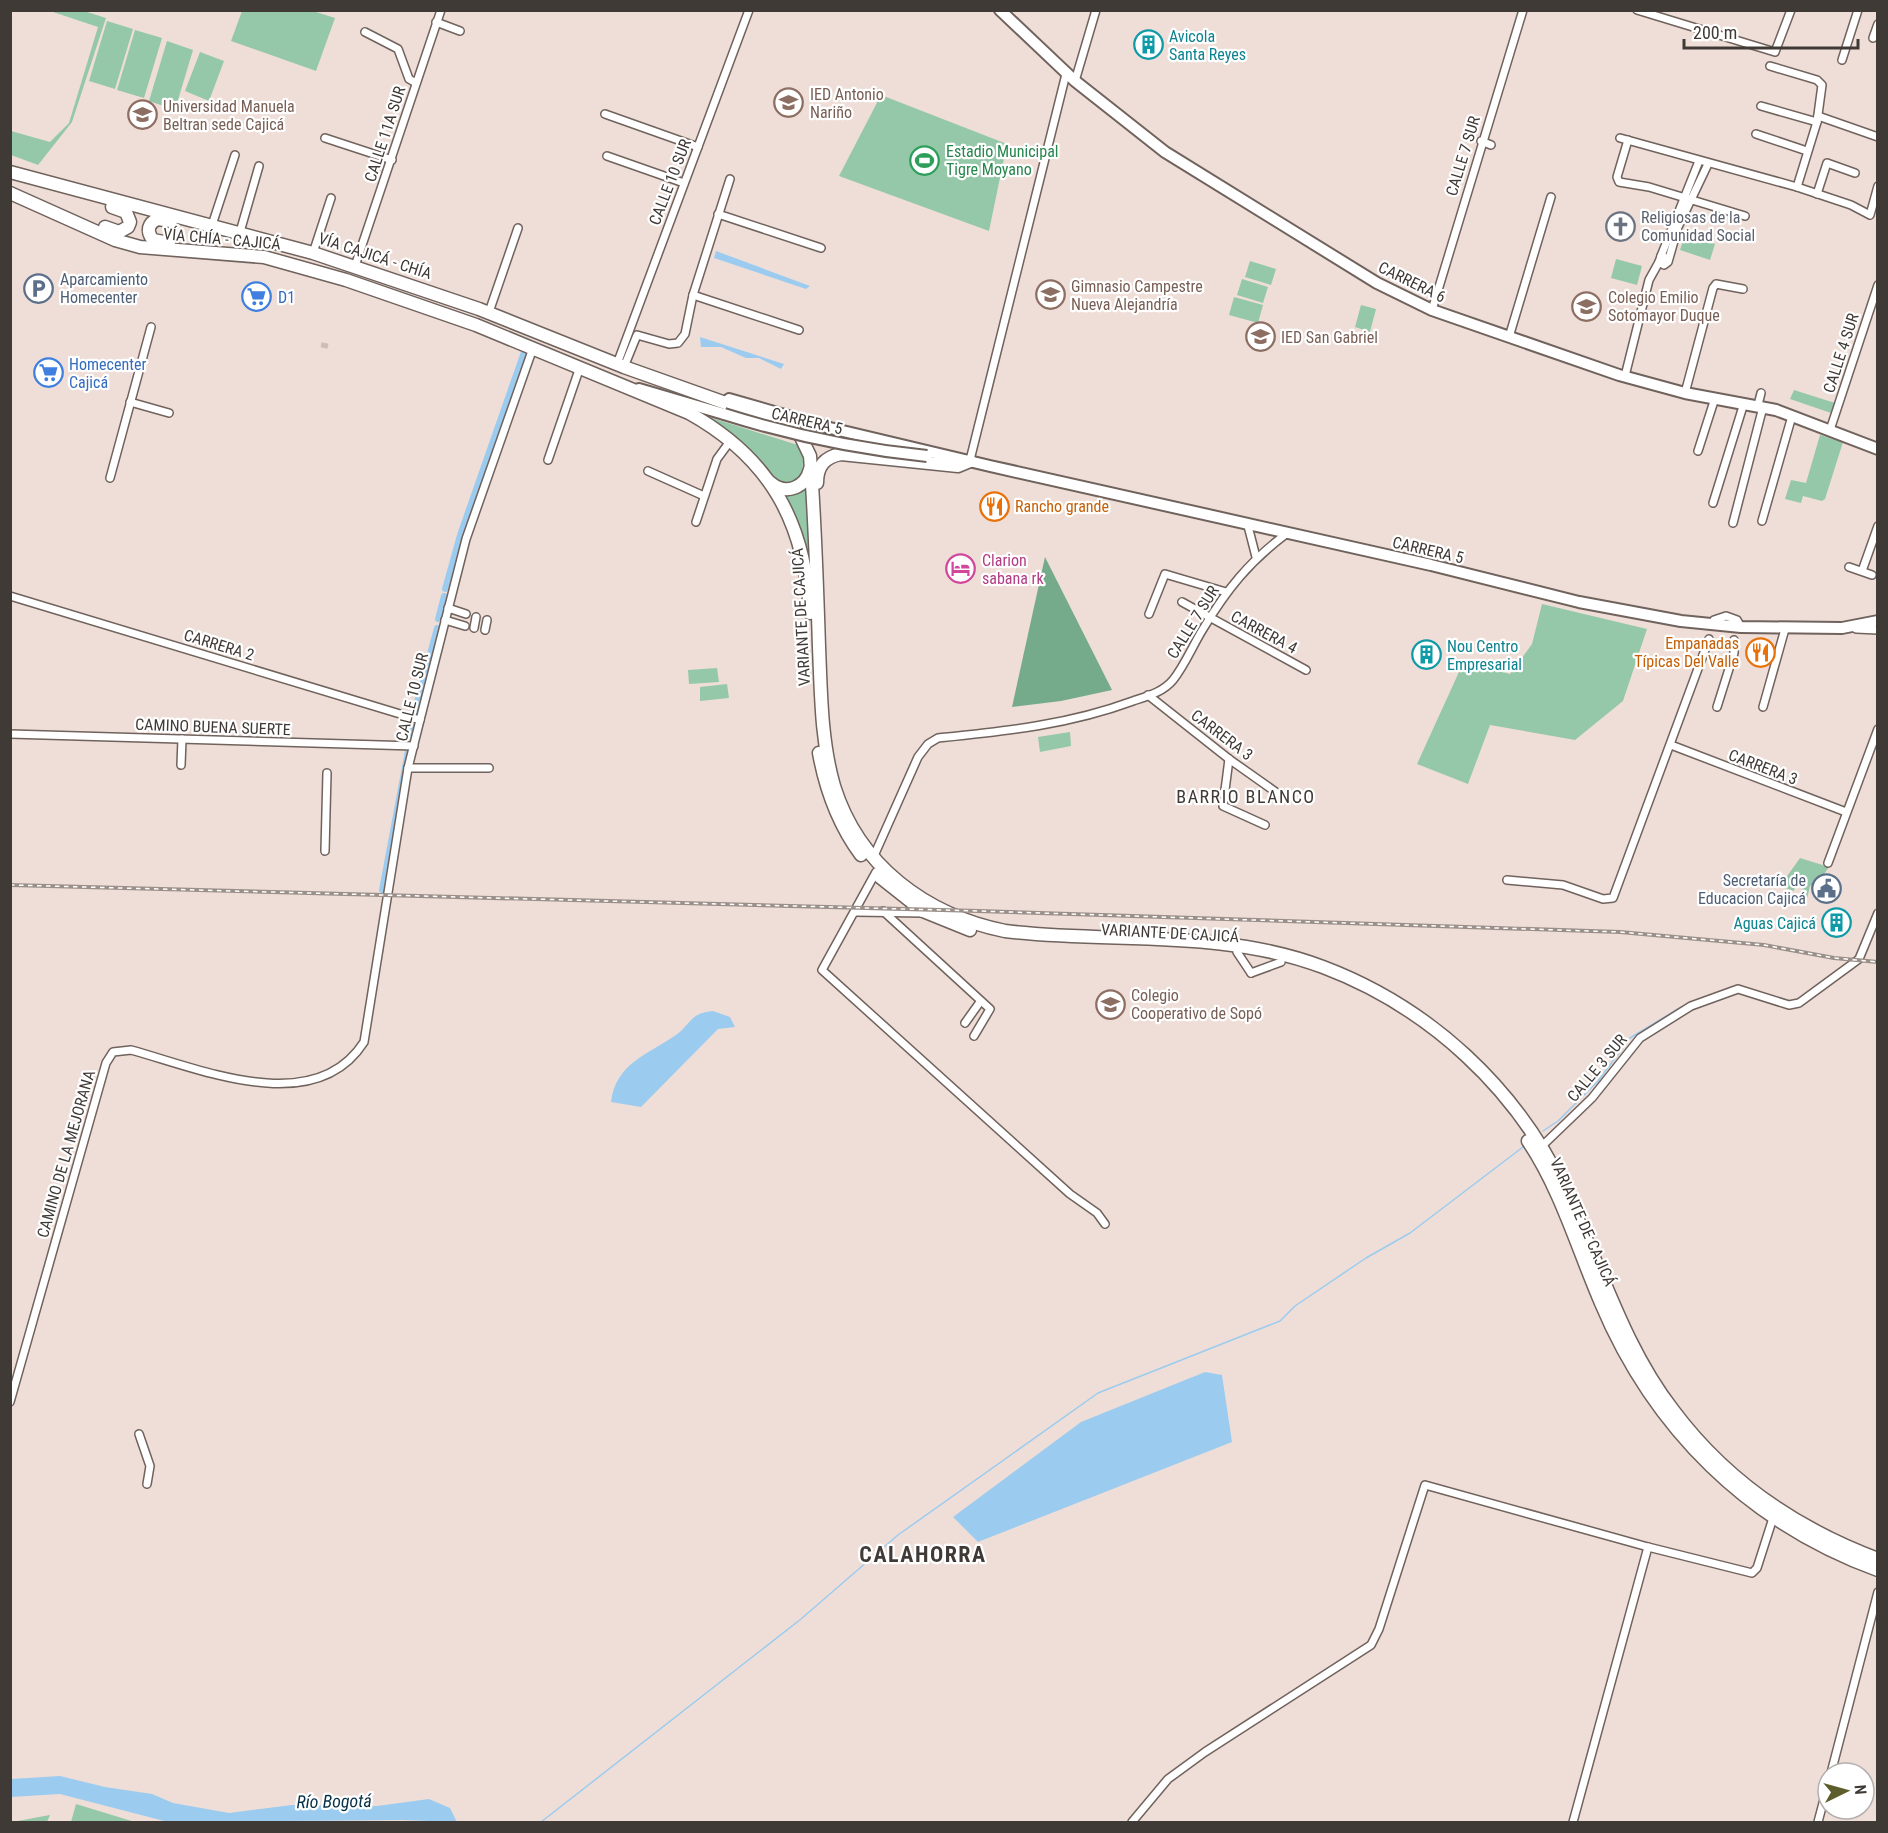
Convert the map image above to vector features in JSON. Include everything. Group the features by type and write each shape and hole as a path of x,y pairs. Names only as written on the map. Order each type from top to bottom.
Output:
{"highway":[{"path":"10,174 15,180 126,212 130,222 128,227 119,232 79,214 62,214"},
{"name":"VÍA CAJICÁ - CHÍA","path":"10,174 240,232 355,266 489,312 620,365 719,399"},
{"name":"VÍA CHÍA - CAJICÁ","path":"10,193 62,214 115,240 140,247 219,253 290,262 389,294 635,389"},
{"path":"208,224 195,226 158,219 150,225 149,235 160,243 207,246 219,253"},
{"name":"VARIANTE DE CAJICÁ","path":"635,389 689,413 731,440 768,480 791,519 804,564 818,746 828,794 849,838 876,872 906,899 927,913 980,934 1020,941 1237,952 1320,974 1371,996 1422,1028 1475,1075 1521,1124"},
{"name":"VARIANTE DE CAJICÁ","path":"719,399 792,428 807,445 811,467 822,708 827,754 841,803 862,843 887,873 923,901 984,927 1031,934 1215,941 1284,954 1330,969 1369,986 1426,1021 1482,1071 1537,1146 1565,1191 1645,1368 1690,1432 1739,1482 1779,1511 1820,1535 1878,1559"},
{"path":"814,526 817,508 817,474 824,461 831,456 841,454 958,466 972,461"},
{"path":"768,480 775,486 794,489 808,476 811,467"},
{"name":"VARIANTE DE CAJICÁ","path":"1537,1146 1555,1194 1621,1348 1648,1394 1671,1425 1704,1462 1735,1490 1773,1518 1816,1544 1878,1570"}],"main road":[{"name":"CARRERA 6","path":"1000,10 1071,77 1165,152 1377,283 1432,309 1625,376 1685,393 1760,406 1878,449"},
{"name":"CARRERA 5","path":"635,389 646,389 804,437 875,450 972,461"},
{"name":"CARRERA 5","path":"719,399 734,400 830,428 1248,526 1431,565 1579,602 1711,625 1785,629 1842,628"},
{"path":"1842,628 1878,621"}],"street":[{"name":"CALLE 11A SUR","path":"355,266 441,10"},
{"name":"CALLE 10 SUR","path":"620,365 684,183 749,10"},
{"path":"972,461 1071,77 1096,10"},
{"name":"CALLE 7 SUR","path":"1432,309 1481,141 1523,10"},
{"path":"1637,10 1775,52 1791,10"},
{"path":"1842,60 1858,10"},
{"path":"436,22 460,32"},
{"path":"1873,38 1878,24"},
{"path":"365,32 398,49 409,79 416,83"},
{"path":"1770,66 1817,80 1822,85 1818,119 1797,187"},
{"path":"1761,106 1818,119 1878,137"},
{"path":"605,114 698,147"},
{"path":"1756,134 1807,151"},
{"path":"325,138 392,160"},
{"path":"1620,138 1797,187 1870,215 1878,186"},
{"path":"1628,140 1617,177 1619,182 1745,216"},
{"path":"1481,141 1491,145"},
{"path":"208,224 235,154"},
{"path":"607,156 684,183"},
{"path":"1688,199 1699,161"},
{"path":"1817,194 1827,163 1855,173"},
{"path":"1625,376 1649,280 1662,259 1681,213 1708,164"},
{"path":"240,232 259,166"},
{"path":"1695,169 1704,172"},
{"path":"620,365 637,335 669,344 678,343 685,334 693,295 730,179"},
{"path":"1509,337 1551,197"},
{"path":"313,253 331,198"},
{"path":"718,214 821,248"},
{"path":"489,312 518,228"},
{"path":"1685,393 1713,288 1716,284 1743,289"},
{"name":"CALLE 4 SUR","path":"1830,430 1878,285"},
{"path":"693,295 799,330"},
{"path":"110,478 151,327"},
{"name":"CALLE 10 SUR","path":"354,1059 364,1042 369,1023 408,768 448,608 466,539 533,348"},
{"path":"548,460 580,366"},
{"path":"1733,523 1761,393"},
{"path":"1698,451 1715,398"},
{"path":"130,402 169,413"},
{"path":"1713,503 1744,403"},
{"path":"1762,520 1792,416"},
{"path":"696,522 717,459 731,440"},
{"path":"648,471 705,496"},
{"path":"1248,526 1256,557"},
{"path":"1862,571 1878,526"},
{"name":"CALLE 7 SUR","path":"873,858 918,757 933,740 1027,729 1086,718 1160,691 1175,678 1227,592 1256,557 1286,534"},
{"path":"1849,567 1872,575"},
{"path":"1149,614 1165,574 1227,592"},
{"name":"CARRERA 2","path":"10,596 420,720"},
{"name":"CARRERA 4","path":"1182,602 1306,670"},
{"path":"445,620 462,625 464,613 448,608"},
{"path":"474,628 476,617"},
{"path":"485,630 487,620"},
{"name":"CARRERA 5","path":"1842,628 1878,630"},
{"path":"1763,707 1785,629"},
{"path":"1507,880 1563,885 1603,899 1612,898 1709,639"},
{"path":"1717,707 1734,653 1734,640"},
{"name":"CARRERA 3","path":"1149,695 1229,759 1280,795"},
{"path":"1828,863 1878,729"},
{"name":"CAMINO BUENA SUERTE","path":"10,734 414,746"},
{"path":"181,765 182,740"},
{"name":"CARRERA 3","path":"1671,745 1846,812"},
{"path":"1229,759 1223,806 1265,825"},
{"path":"408,768 489,768"},
{"path":"325,851 327,773"},
{"path":"876,872 822,970 1070,1194 1097,1213 1105,1224"},
{"path":"855,912 927,913"},
{"path":"883,912 991,1010 974,1036"},
{"name":"CALLE 3 SUR","path":"1537,1146 1592,1098 1640,1038 1691,1006 1738,989 1789,1005 1799,1003 1859,959 1877,917"},
{"path":"1237,952 1250,975 1281,962"},
{"path":"966,1023 980,1002"},
{"name":"CAMINO DE LA MEJORANA","path":"10,1402 106,1064 113,1053 131,1050 244,1080 274,1085 305,1083 328,1075 354,1059"},
{"path":"139,1434 150,1466 147,1484"},
{"path":"1132,1822 1168,1779 1196,1758 1239,1727 1371,1645 1379,1629 1425,1485 1648,1547 1752,1573 1757,1569 1773,1518"},
{"path":"1573,1822 1648,1547"},
{"path":"1740,1579 1742,1571"},
{"path":"1834,1761 1878,1592"}],"green space":[{"path":"50,11 84,11 106,18 72,122 38,165 11,155 11,131 50,142 69,123 98,27"},
{"path":"242,11 313,11 335,18 316,71 231,41"},
{"path":"107,21 133,29 115,89 89,81"},
{"path":"135,30 162,38 144,98 117,90"},
{"path":"167,41 193,50 175,110 149,101"},
{"path":"200,52 224,61 209,101 185,91"},
{"name":"Estadio Municipal Tigre Moyano","path":"881,95 1007,144 989,231 839,176"},
{"path":"1685,235 1715,244 1710,260 1680,250"},
{"path":"1616,259 1642,266 1637,285 1611,278"},
{"path":"1250,261 1276,269 1271,285 1245,277"},
{"path":"1242,279 1268,287 1263,303 1237,295"},
{"path":"1234,297 1263,305 1258,323 1229,315"},
{"path":"1361,305 1376,309 1370,332 1355,327"},
{"path":"1794,390 1835,403 1831,413 1790,399"},
{"path":"699,414 801,446 803,462 800,475 792,482 775,480 766,469"},
{"path":"1820,435 1843,442 1825,499 1822,501 1803,496 1801,503 1785,499 1791,480 1806,483"},
{"path":"806,487 811,571 799,524 786,495"},
{"path":"1045,557 1112,690 1061,701 1012,707"},
{"path":"1542,604 1647,629 1623,701 1575,740 1490,725 1468,784 1417,764 1464,661 1510,674 1532,644"},
{"path":"717,668 719,682 689,684 688,670"},
{"path":"727,684 729,698 700,701 700,687"},
{"path":"1070,732 1071,746 1040,752 1038,737"},
{"path":"1800,858 1829,867 1818,883 1810,886 1806,903 1801,900 1803,887 1796,885 1794,891 1780,886"},
{"path":"76,1804 135,1822 71,1822"},
{"path":"50,1815 47,1822 12,1822"}],"water":[{"path":"716,251 810,286 806,289 714,258"},
{"path":"700,337 784,364 781,369 759,358 746,358 721,347 701,347"},
{"path":"713,1011 730,1017 735,1027 718,1029 641,1107 611,1102 619,1078 634,1061 676,1035 695,1016"},
{"path":"1205,1372 1222,1375 1232,1442 978,1542 953,1517 1081,1422"},
{"path":"60,1776 105,1787 152,1794 173,1803 229,1813 292,1805 377,1806 429,1799 450,1808 457,1822 402,1820 168,1822 60,1794 11,1797 11,1779"}],"waterway":[{"path":"445,589 460,535 524,352"},
{"path":"438,619 444,596"},
{"path":"414,713 437,628"},
{"path":"411,739 414,722"},
{"path":"382,890 408,751"},
{"path":"1543,1131 1558,1121 1598,1081 1630,1038 1681,1007"},
{"path":"541,1822 801,1619 898,1535 1098,1393 1280,1321 1295,1306 1366,1258 1410,1233 1523,1147"}],"tunnel":[{"path":"324,348 325,343"}],"railway":[{"path":"10,885 979,911 1620,932 1764,945 1834,958 1878,962"}],"place":[{"name":"Avicola Santa Reyes","path":"1148,45"},
{"name":"IED Antonio Nariño","path":"789,103"},
{"name":"Universidad Manuela Beltran sede Cajicá","path":"142,115"},
{"name":"Estadio Municipal Tigre Moyano","path":"925,160"},
{"name":"Religiosas de la Comunidad Social","path":"1620,226"},
{"name":"Aparcamiento Homecenter","path":"39,288"},
{"name":"Gimnasio Campestre Nueva Alejandría","path":"1050,295"},
{"name":"D1","path":"257,297"},
{"name":"Colegio Emilio Sotomayor Duque","path":"1587,306"},
{"name":"IED San Gabriel","path":"1260,337"},
{"name":"Homecenter Cajicá","path":"48,373"},
{"name":"Rancho grande","path":"994,506"},
{"name":"Clarion sabana rk","path":"961,569"},
{"name":"Empanadas Típicas Del Valle","path":"1760,652"},
{"name":"Nou Centro Empresarial","path":"1426,655"},
{"name":"Secretaría de Educacion Cajicá","path":"1827,889"},
{"name":"Aguas Cajicá","path":"1837,923"},
{"name":"Colegio Cooperativo de Sopó","path":"1110,1004"}],"district":[{"name":"BARRIO BLANCO","path":"1246,796"},
{"name":"CALAHORRA","path":"923,1554"}],"water label":[{"name":"Río Bogotá","path":"334,1801"}]}
